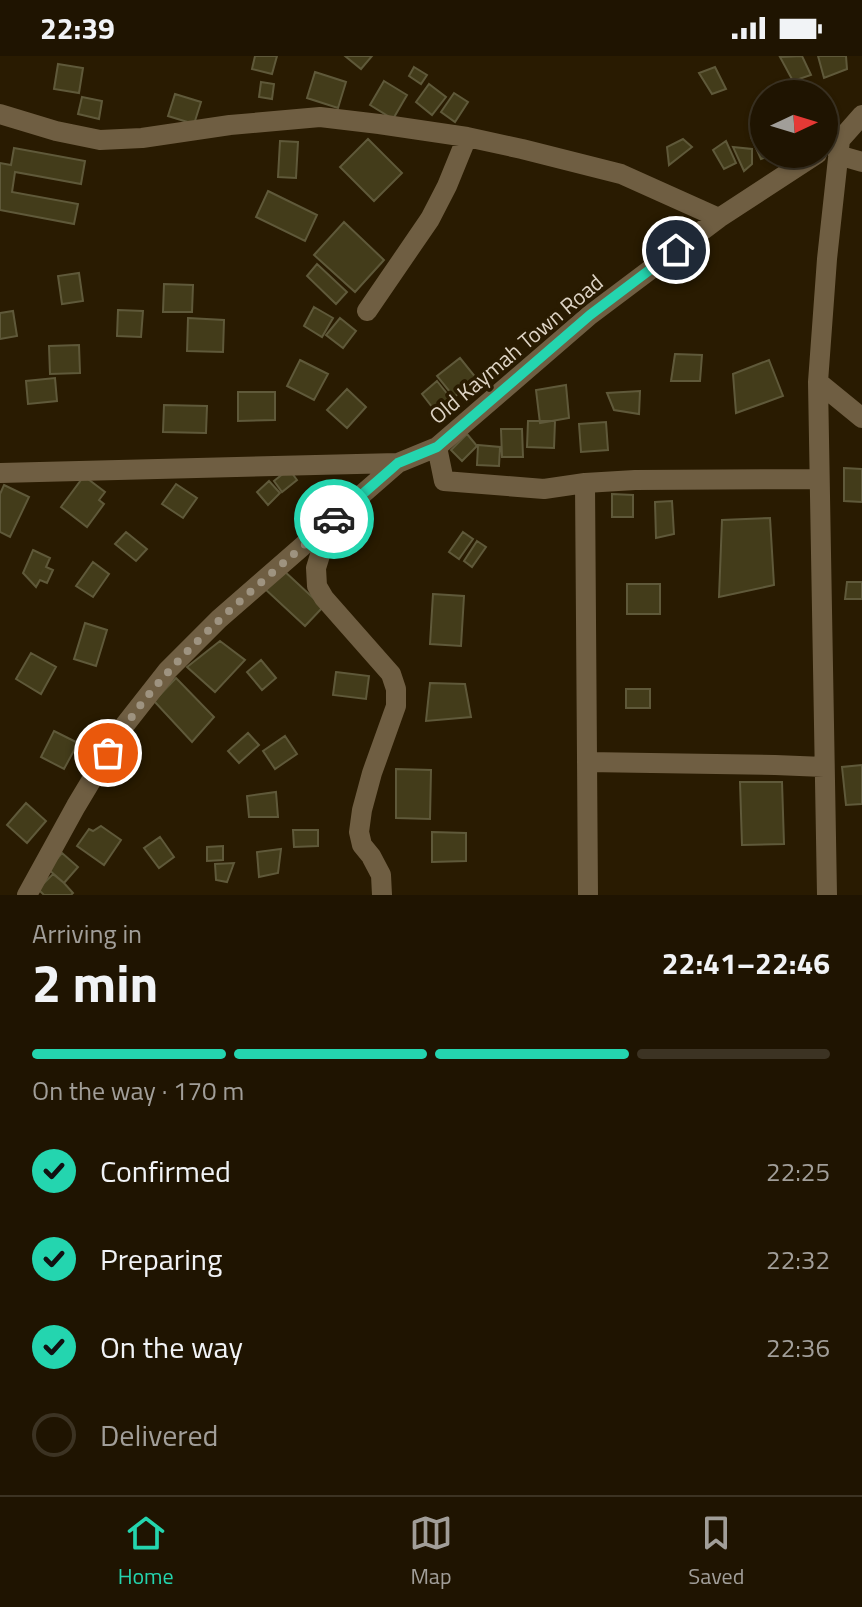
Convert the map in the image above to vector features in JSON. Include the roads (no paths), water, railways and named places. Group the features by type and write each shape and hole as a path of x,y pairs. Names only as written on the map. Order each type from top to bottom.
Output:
{"street":[{"path":"0,114 100,140 320,117 467,137 621,174 719,218"},
{"name":"Old Kaymah Town Road","path":"838,141 862,115"},
{"path":"367,311 430,219 467,137"},
{"path":"838,153 862,162"},
{"name":"Old Kaymah Town Road","path":"27,895 124,726 168,670 219,619 398,463 437,447 590,315 719,218 801,168"},
{"path":"827,895 818,382 830,168"},
{"path":"818,382 862,418"},
{"path":"437,447 444,481 544,489 635,480 819,479"},
{"path":"0,473 398,463"},
{"path":"585,483 588,895"},
{"path":"330,523 316,568 317,586 391,674 396,689 396,706 372,773 359,832 362,845 381,875 382,895"},
{"path":"587,762 824,767"}]}
